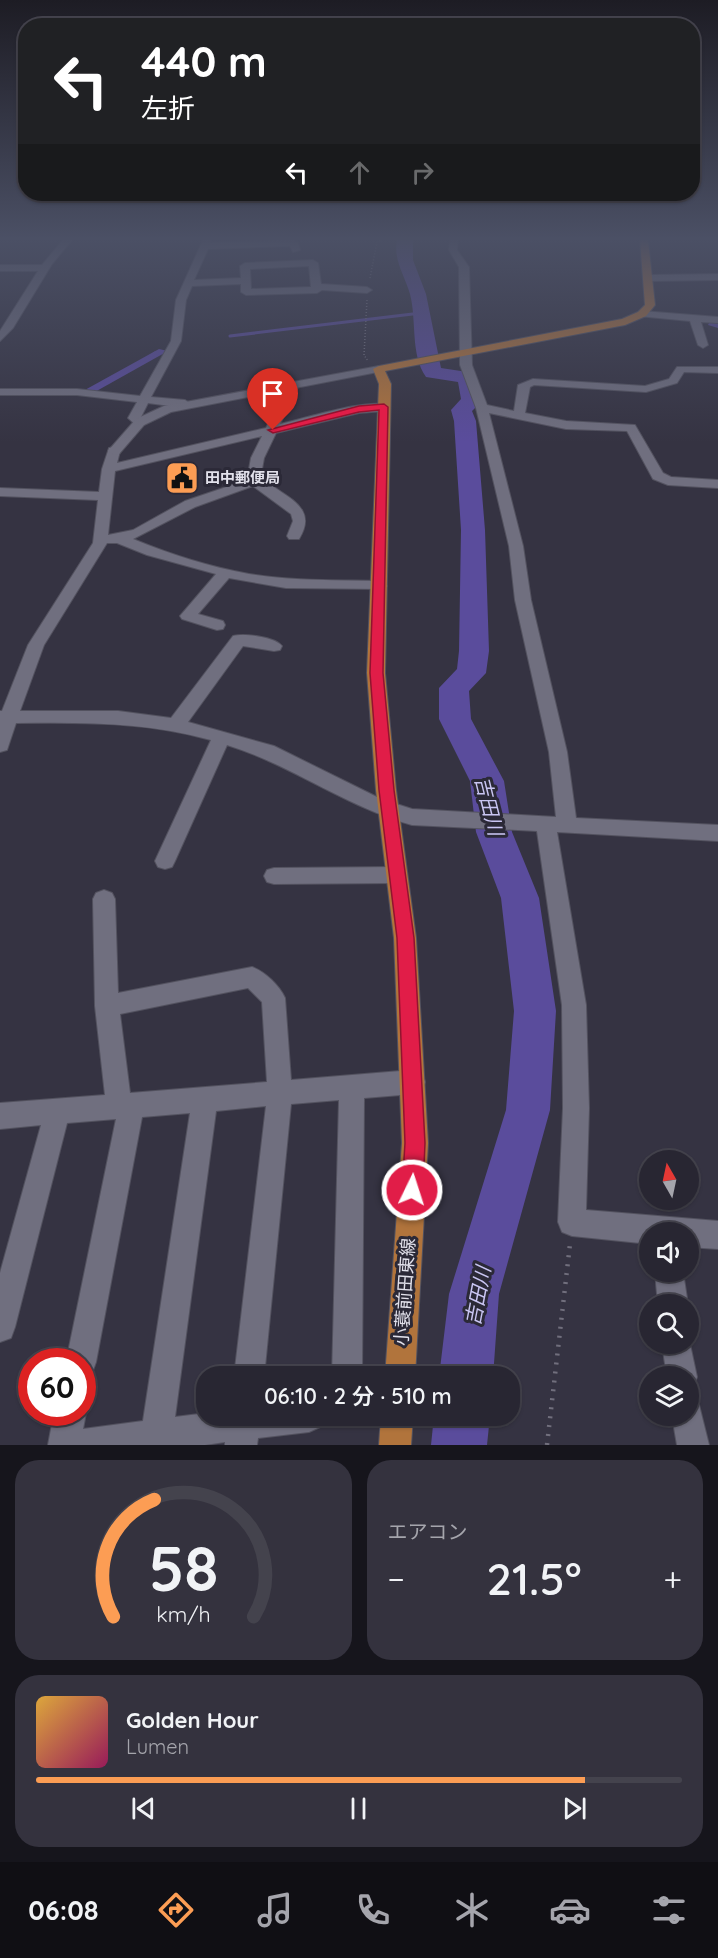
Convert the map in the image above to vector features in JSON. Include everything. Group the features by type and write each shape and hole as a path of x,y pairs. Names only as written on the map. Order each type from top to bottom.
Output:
{"main road":[{"path":"383,368 608,327 642,314 648,307"},
{"name":"小蓑前田東線","path":"383,368 384,407 376,673 389,812 405,938 415,1143 401,1366"},
{"path":"395,1445 396,1426"}],"street":[{"path":"0,338 22,307"},
{"path":"140,422 134,418 141,400 176,341 180,307"},
{"path":"463,307 461,353 482,408 516,546 523,600 558,752 551,823 574,1005 576,1108 572,1222 639,1229"},
{"path":"642,314 718,320"},
{"path":"0,319 15,320"},
{"path":"695,319 703,345"},
{"path":"0,744 5,717 36,645 101,539 105,496 114,451 140,422 153,414 185,404 383,368"},
{"path":"518,417 524,397 524,385 532,382 640,390 673,381 681,369 718,370"},
{"path":"253,482 253,470 259,462 261,447 273,430 293,385"},
{"path":"0,392 77,392 185,404"},
{"path":"109,469 359,409 384,407"},
{"path":"482,408 566,425 631,428 658,476 668,481 718,484"},
{"path":"101,539 119,539 138,533 190,504 253,482 262,485 298,512 300,521 294,536"},
{"path":"0,492 105,496"},
{"path":"119,539 152,552 225,573 286,583 379,586"},
{"path":"217,625 188,616 225,573"},
{"path":"176,726 239,640 274,646"},
{"path":"5,717 98,716 176,726 268,752 363,802 389,812 446,819 718,833"},
{"path":"165,861 221,738"},
{"path":"274,876 398,875"},
{"path":"83,1348 125,1106 107,1006 104,899"},
{"path":"107,1006 252,976 273,998 280,1093 250,1366"},
{"path":"0,1116 413,1082"},
{"path":"347,1366 352,1087"},
{"path":"157,1434 205,1099"},
{"path":"0,1327 57,1112"},
{"path":"699,1234 718,1235"},
{"path":"64,1445 68,1426"},
{"path":"690,1426 693,1445"},
{"path":"80,1445 157,1434 243,1428"}],"path":[{"path":"366,307 364,355 383,368"},
{"path":"547,1445 572,1222"}],"waterway":[{"name":"吉田川","path":"421,307 426,352 433,373 467,377 472,401 461,410 465,421 473,530 474,651 471,673 454,688 455,719 487,781 494,832 520,898 535,1011 528,1110 474,1294 467,1366"},
{"path":"230,336 421,313"},
{"path":"713,325 718,325"},
{"path":"89,391 163,351"},
{"path":"146,360 155,353"},
{"name":"吉田川","path":"459,1445 461,1426"}],"place":[{"name":"田中郵便局","path":"182,478"}],"route":[{"path":"273,430 359,409 384,407 376,673 386,790 405,938 415,1143 412,1190"}]}
